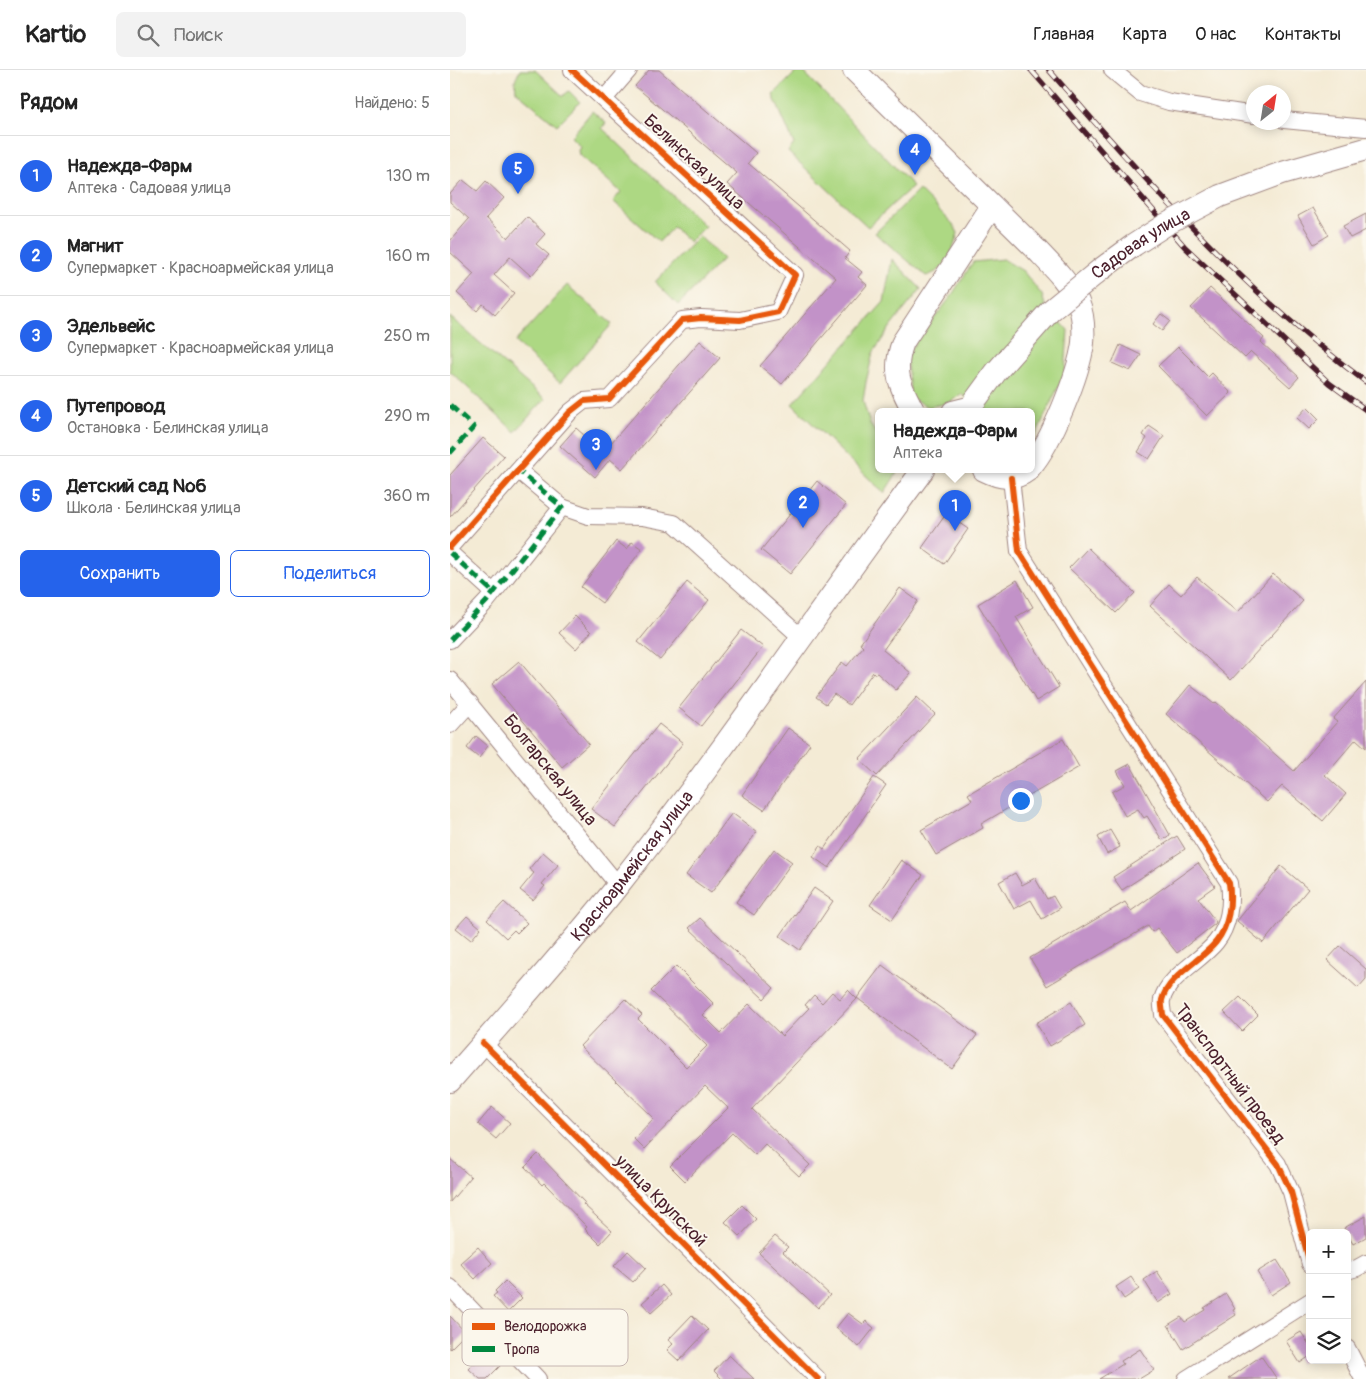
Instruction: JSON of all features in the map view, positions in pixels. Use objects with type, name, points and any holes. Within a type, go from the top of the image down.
[{"type":"main road","points":[[854,70],[1035,248],[1061,277],[1077,301],[1082,320],[1083,342],[1080,358],[1066,398],[1035,462]]},
{"type":"main road","name":"Садовая улица","points":[[967,408],[1050,311],[1134,245],[1165,225],[1220,196],[1282,172],[1366,148]]},
{"type":"main road","points":[[915,408],[902,392],[897,376],[898,355],[903,342],[992,206]]},
{"type":"main road","points":[[992,473],[1002,477],[1020,474]]},
{"type":"main road","name":"Красноармейская улица","points":[[450,1081],[618,885],[802,638],[918,474]]},
{"type":"street","name":"Белинская улица","points":[[519,471],[570,412],[584,401],[609,399],[682,320],[701,318],[740,320],[778,312],[795,275],[572,70]]},
{"type":"street","points":[[604,99],[629,70]]},
{"type":"street","points":[[1112,70],[1140,93],[1169,102],[1246,114]]},
{"type":"street","points":[[1291,121],[1366,128]]},
{"type":"street","points":[[450,547],[519,471],[562,507],[588,516],[642,517],[674,523],[802,638]]},
{"type":"street","name":"Транспортный проезд","points":[[1020,474],[1019,551],[1229,884],[1231,899],[1226,924],[1217,942],[1167,988],[1161,1002],[1163,1015],[1278,1164],[1292,1192],[1306,1247]]},
{"type":"street","points":[[450,640],[493,592],[562,507]]},
{"type":"street","points":[[450,553],[493,592]]},
{"type":"street","name":"Болгарская улица","points":[[450,680],[618,885]]},
{"type":"street","points":[[450,725],[470,703]]},
{"type":"street","name":"улица Крупской","points":[[483,1043],[818,1379]]},
{"type":"street","points":[[1351,1270],[1366,1263]]},
{"type":"street","points":[[450,1287],[471,1309]]},
{"type":"street","points":[[1186,1379],[1306,1304]]},
{"type":"street","points":[[1351,1356],[1363,1379]]},
{"type":"street","points":[[526,1366],[538,1379]]},
{"type":"green space","points":[[520,70],[535,70],[563,96],[569,91],[580,102],[557,125],[516,91],[515,80]]},
{"type":"green space","points":[[798,70],[802,70],[913,186],[868,227],[788,152],[794,144],[773,95]]},
{"type":"green space","points":[[592,111],[606,123],[602,128],[705,226],[689,242],[673,227],[659,242],[613,201],[621,192],[579,155],[578,150],[580,146],[571,137]]},
{"type":"green space","points":[[919,190],[953,224],[958,233],[951,253],[944,265],[926,276],[875,233]]},
{"type":"green space","points":[[699,236],[723,259],[678,305],[655,282]]},
{"type":"green space","points":[[892,259],[921,289],[891,326],[873,353],[866,382],[863,401],[870,424],[875,432],[875,473],[897,473],[884,493],[792,404],[884,302]]},
{"type":"green space","points":[[1003,259],[1023,271],[1042,295],[1045,305],[1068,330],[1065,373],[1035,437],[1035,408],[982,408],[961,394],[949,403],[928,407],[911,398],[906,355],[950,298],[973,262]]},
{"type":"green space","points":[[567,285],[612,324],[560,383],[515,342]]},
{"type":"green space","points":[[450,317],[545,399],[515,432],[450,371]]},
{"type":"building","points":[[649,70],[659,70],[756,153],[748,163],[850,251],[845,258],[862,272],[858,277],[867,285],[782,384],[760,366],[836,278],[727,184],[737,173],[635,86]]},
{"type":"building","points":[[463,180],[477,191],[486,181],[504,198],[486,218],[508,238],[527,217],[545,234],[536,244],[549,255],[531,276],[510,257],[494,275],[514,293],[495,315],[483,304],[477,311],[457,293],[474,274],[450,252],[450,241],[469,219],[450,202],[450,194]]},
{"type":"building","points":[[1313,208],[1329,235],[1314,244],[1298,216]]},
{"type":"building","points":[[1366,214],[1366,230],[1350,238],[1343,226]]},
{"type":"building","points":[[1210,288],[1264,338],[1261,342],[1299,377],[1290,387],[1251,352],[1245,358],[1191,308]]},
{"type":"building","points":[[1161,314],[1170,321],[1162,331],[1153,324]]},
{"type":"building","points":[[700,341],[720,358],[622,469],[610,459],[595,477],[560,446],[576,428],[603,452]]},
{"type":"building","points":[[1120,345],[1141,355],[1130,371],[1112,363]]},
{"type":"building","points":[[1178,347],[1208,377],[1212,373],[1231,393],[1207,416],[1158,366]]},
{"type":"building","points":[[1307,407],[1319,419],[1309,429],[1297,418]]},
{"type":"building","points":[[1149,426],[1164,436],[1149,459],[1138,452],[1147,438],[1143,435]]},
{"type":"building","points":[[483,438],[504,456],[450,517],[450,475]]},
{"type":"building","points":[[817,481],[846,505],[790,574],[761,550]]},
{"type":"building","points":[[946,514],[968,529],[944,564],[922,548]]},
{"type":"building","points":[[616,541],[627,549],[632,542],[642,549],[602,603],[581,587]]},
{"type":"building","points":[[1088,548],[1135,593],[1116,613],[1069,568]]},
{"type":"building","points":[[1273,574],[1303,601],[1231,680],[1150,606],[1169,584],[1181,595],[1197,577],[1238,612]]},
{"type":"building","points":[[1017,580],[1033,607],[1016,617],[1059,687],[1036,701],[978,604]]},
{"type":"building","points":[[687,582],[709,600],[660,660],[638,642]]},
{"type":"building","points":[[900,588],[918,601],[883,650],[911,673],[896,690],[877,673],[873,672],[849,705],[834,694],[826,704],[816,697],[842,662],[847,666],[863,647],[860,644]]},
{"type":"building","points":[[575,616],[591,632],[576,649],[559,633]]},
{"type":"building","points":[[741,630],[763,647],[701,726],[679,708]]},
{"type":"building","points":[[519,661],[589,744],[562,767],[492,684]]},
{"type":"building","points":[[1366,682],[1366,748],[1356,739],[1325,775],[1346,794],[1323,821],[1282,786],[1267,802],[1166,714],[1190,685],[1214,704],[1216,702],[1294,771],[1337,722],[1333,719]]},
{"type":"building","points":[[917,697],[935,714],[877,776],[859,759]]},
{"type":"building","points":[[659,724],[683,743],[615,827],[591,809]]},
{"type":"building","points":[[788,728],[810,744],[764,810],[742,795]]},
{"type":"building","points":[[476,736],[488,746],[479,758],[467,748]]},
{"type":"building","points":[[1063,739],[1079,767],[981,824],[983,828],[936,855],[921,830],[972,800],[968,794]]},
{"type":"building","points":[[1130,764],[1170,835],[1162,840],[1147,816],[1144,818],[1138,809],[1125,816],[1112,792],[1125,785],[1117,771]]},
{"type":"building","points":[[874,777],[886,785],[829,868],[813,857],[820,846],[824,849]]},
{"type":"building","points":[[732,813],[757,832],[711,893],[686,875]]},
{"type":"building","points":[[1110,830],[1120,847],[1107,854],[1098,837]]},
{"type":"building","points":[[1177,836],[1185,849],[1122,890],[1113,877]]},
{"type":"building","points":[[774,849],[792,862],[754,915],[736,902]]},
{"type":"building","points":[[543,852],[558,865],[542,884],[545,886],[533,900],[520,890],[534,873],[529,869]]},
{"type":"building","points":[[901,860],[923,875],[892,920],[870,905]]},
{"type":"building","points":[[1198,863],[1215,886],[1198,898],[1216,922],[1215,924],[1177,953],[1157,928],[1152,932],[1148,926],[1047,986],[1030,958],[1125,902],[1131,911]]},
{"type":"building","points":[[1281,866],[1308,889],[1263,943],[1237,921]]},
{"type":"building","points":[[1015,873],[1022,885],[1035,878],[1047,899],[1053,896],[1060,908],[1042,919],[1031,900],[1014,909],[999,882]]},
{"type":"building","points":[[814,888],[833,901],[800,950],[780,936]]},
{"type":"building","points":[[504,902],[527,923],[517,933],[514,930],[506,938],[487,920]]},
{"type":"building","points":[[467,916],[481,928],[471,940],[456,928]]},
{"type":"building","points":[[700,918],[774,988],[764,999],[689,928]]},
{"type":"building","points":[[1340,946],[1366,969],[1366,979],[1358,988],[1327,960]]},
{"type":"building","points":[[882,965],[977,1035],[952,1069],[857,998]]},
{"type":"building","points":[[676,966],[714,1004],[703,1015],[721,1033],[749,1004],[782,1036],[809,1008],[805,1005],[814,995],[822,1003],[832,992],[840,999],[848,990],[857,999],[752,1109],[810,1165],[799,1176],[765,1144],[755,1155],[732,1133],[685,1181],[670,1166],[728,1108],[705,1086],[644,1149],[634,1139],[654,1118],[580,1046],[625,999],[642,1015],[638,1019],[686,1067],[707,1046],[651,991]]},
{"type":"building","points":[[1240,997],[1258,1015],[1242,1031],[1224,1012]]},
{"type":"building","points":[[1071,1002],[1085,1025],[1050,1046],[1036,1023]]},
{"type":"building","points":[[492,1107],[510,1123],[496,1139],[478,1124]]},
{"type":"building","points":[[538,1154],[585,1203],[583,1204],[612,1231],[600,1244],[585,1229],[587,1227],[544,1183],[542,1185],[525,1167]]},
{"type":"building","points":[[450,1159],[471,1177],[450,1202]]},
{"type":"building","points":[[742,1205],[756,1219],[740,1236],[725,1222]]},
{"type":"building","points":[[1366,1216],[1366,1237],[1353,1244],[1351,1240],[1351,1229],[1344,1228]]},
{"type":"building","points":[[775,1236],[788,1247],[783,1252],[830,1295],[818,1308],[759,1253]]},
{"type":"building","points":[[478,1247],[492,1263],[475,1279],[460,1263]]},
{"type":"building","points":[[628,1251],[646,1268],[633,1282],[614,1266]]},
{"type":"building","points":[[1277,1260],[1291,1282],[1271,1295],[1257,1272]]},
{"type":"building","points":[[1157,1271],[1172,1294],[1158,1303],[1144,1280]]},
{"type":"building","points":[[1131,1277],[1139,1289],[1124,1299],[1116,1287]]},
{"type":"building","points":[[505,1281],[522,1298],[511,1309],[505,1309],[493,1296],[497,1293],[495,1291]]},
{"type":"building","points":[[662,1285],[671,1295],[651,1313],[642,1303]]},
{"type":"building","points":[[1226,1294],[1235,1309],[1233,1310],[1236,1315],[1183,1349],[1168,1325],[1181,1317],[1185,1322]]},
{"type":"building","points":[[848,1313],[863,1324],[866,1321],[874,1328],[859,1347],[836,1328]]},
{"type":"building","points":[[692,1315],[708,1330],[679,1361],[667,1350],[673,1344],[668,1340]]},
{"type":"building","points":[[450,1316],[462,1329],[462,1337],[450,1349]]},
{"type":"building","points":[[1301,1332],[1306,1340],[1306,1359],[1300,1363],[1286,1341]]},
{"type":"building","points":[[1140,1349],[1154,1370],[1139,1379],[1099,1379],[1123,1364],[1121,1361]]},
{"type":"building","points":[[729,1355],[754,1379],[722,1379],[714,1371]]},
{"type":"building","points":[[1261,1356],[1277,1379],[1228,1379]]},
{"type":"building","points":[[472,1366],[500,1366],[487,1379],[480,1379],[469,1369]]},
{"type":"railway","points":[[1031,70],[1185,247],[1329,383],[1366,410]]},
{"type":"railway","points":[[1049,70],[1199,235],[1279,311],[1366,382]]},
{"type":"marked path","points":[[450,405],[474,427],[450,453]]},
{"type":"marked path","points":[[450,640],[487,601],[562,507],[519,471]]},
{"type":"marked path","points":[[450,553],[493,592]]},
{"type":"cycle path","points":[[450,547],[570,412],[584,401],[609,399],[682,320],[701,318],[740,320],[778,312],[795,275],[572,70]]},
{"type":"cycle path","points":[[1011,478],[1019,551],[1229,883],[1230,906],[1224,929],[1210,949],[1178,976],[1165,991],[1162,1000],[1163,1015],[1278,1164],[1291,1192],[1306,1249]]},
{"type":"cycle path","points":[[483,1043],[818,1379]]},
{"type":"place","name":"Путепровод","points":[[915,175]]},
{"type":"place","name":"Детский сад №6","points":[[518,194]]},
{"type":"place","name":"Эдельвейс","points":[[596,470]]},
{"type":"place","name":"Магнит","points":[[803,528]]},
{"type":"place","name":"Надежда-Фарм","points":[[955,531]]}]
